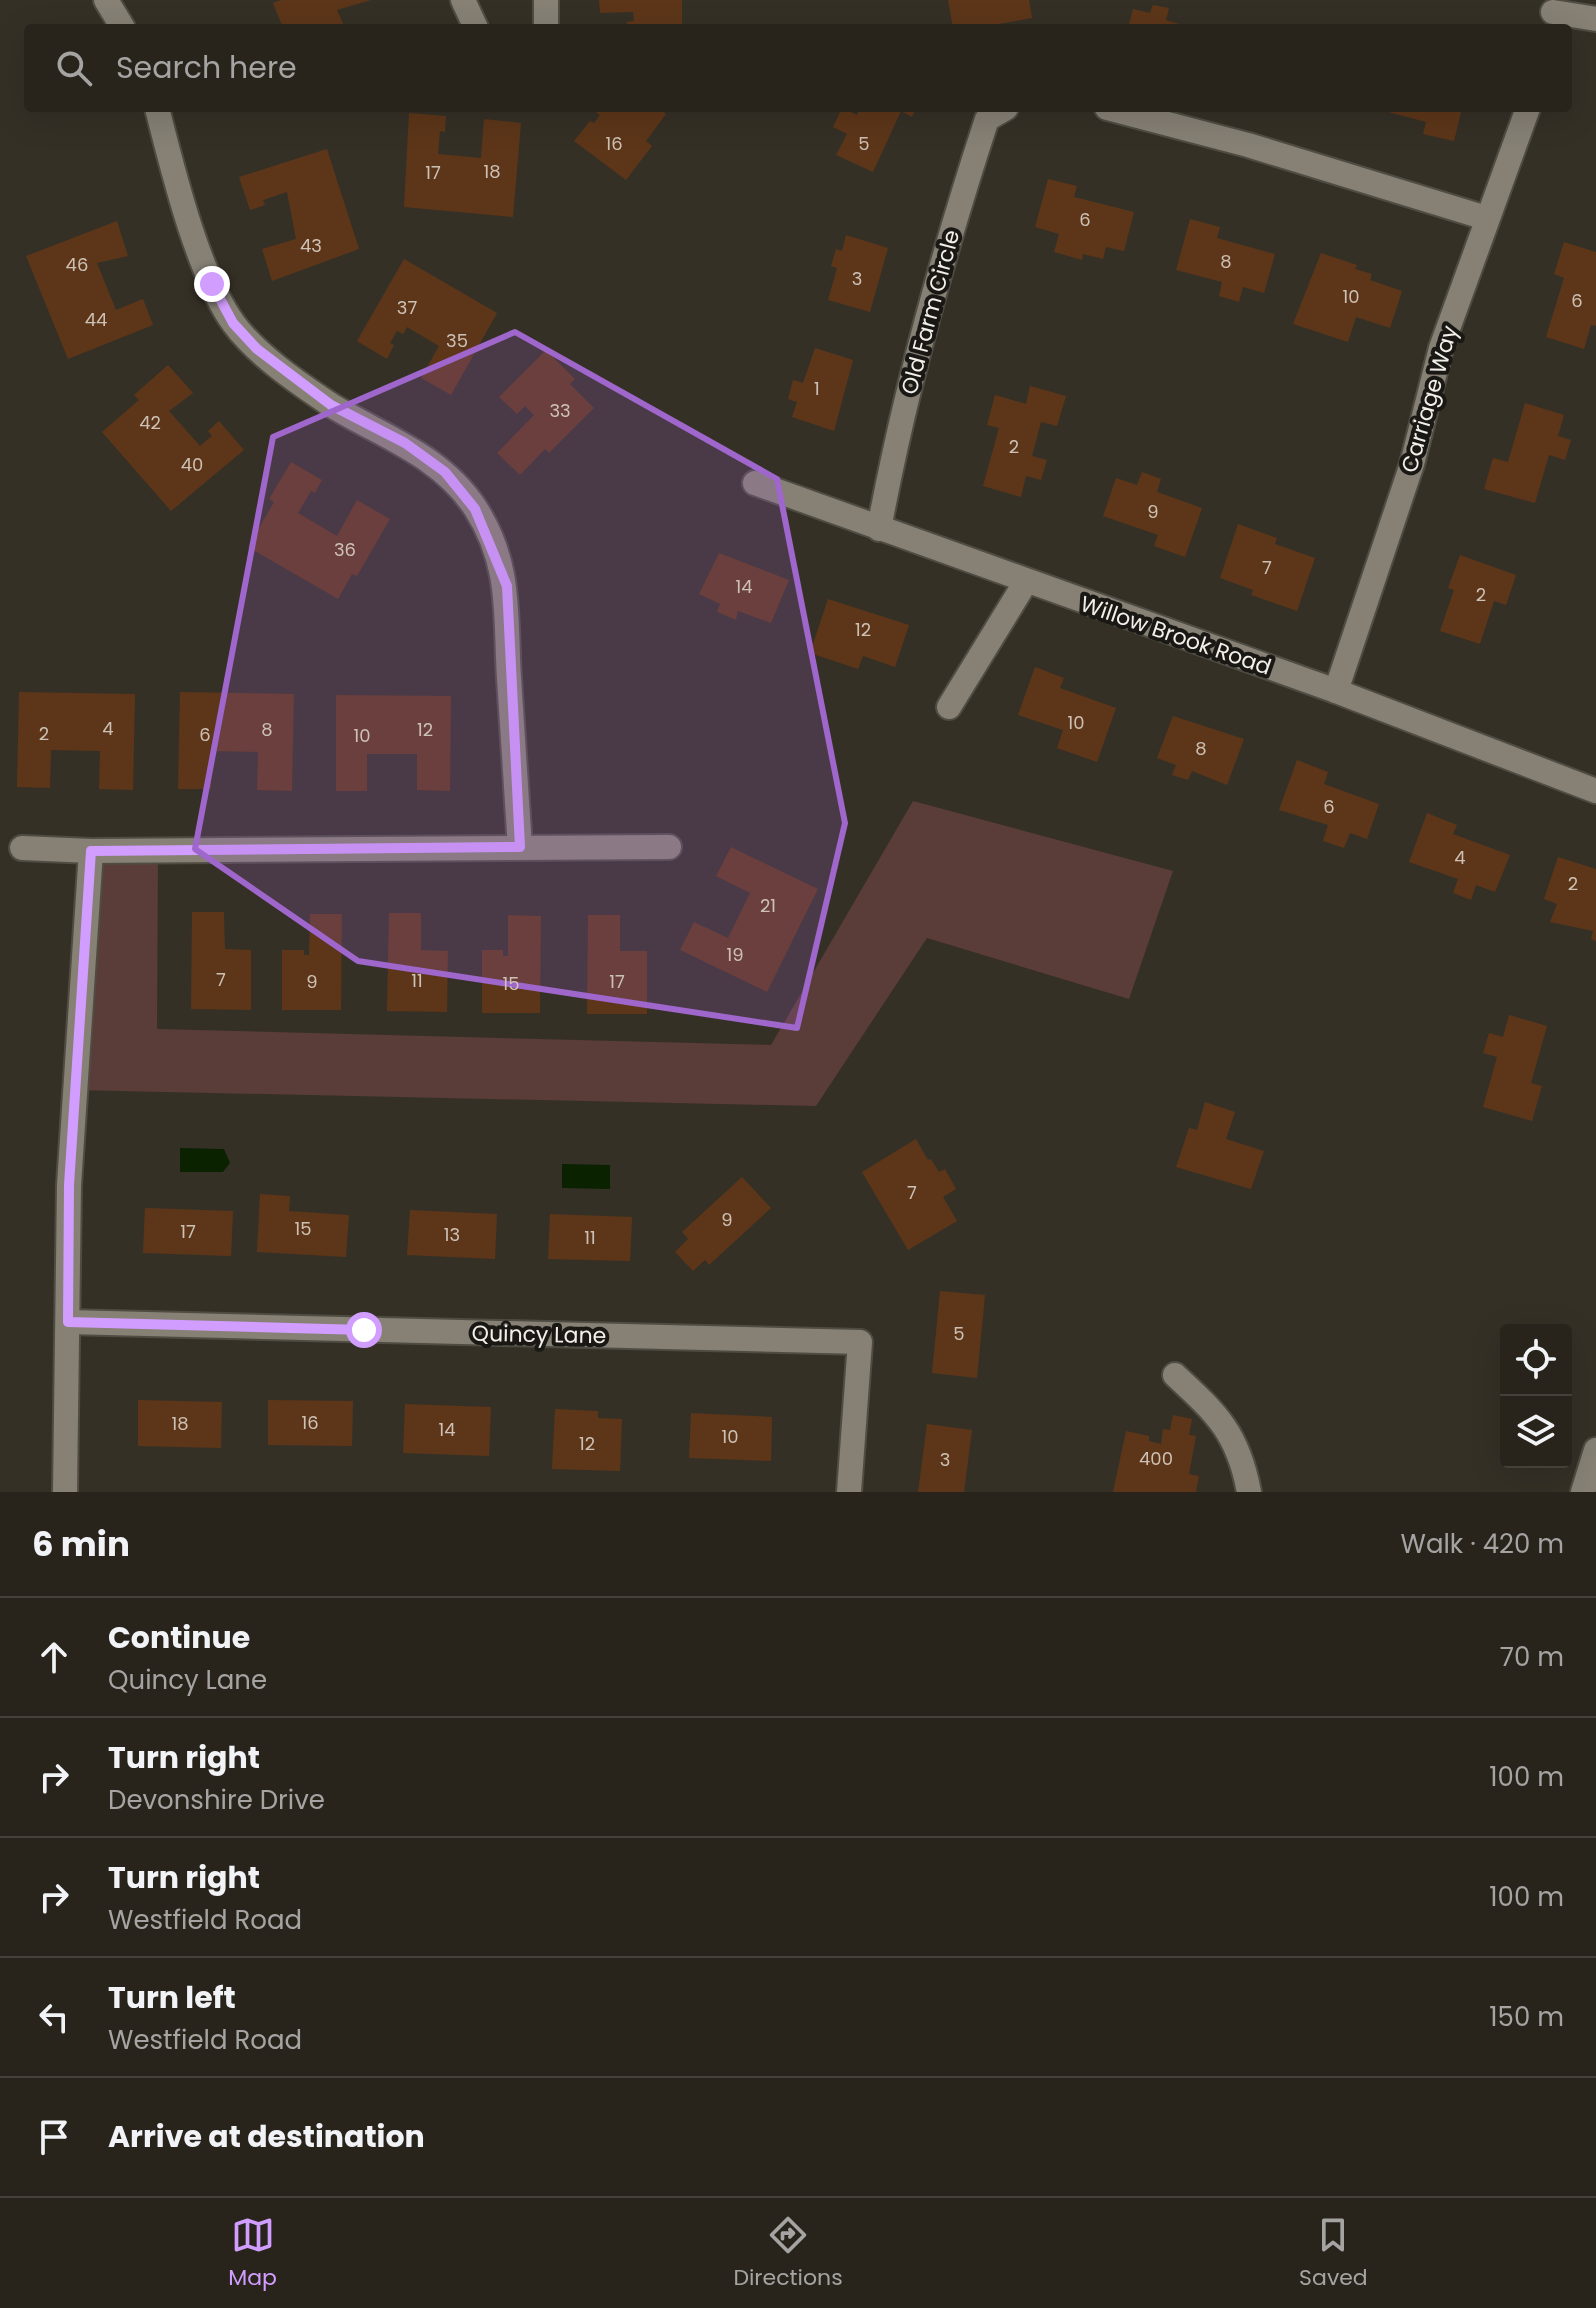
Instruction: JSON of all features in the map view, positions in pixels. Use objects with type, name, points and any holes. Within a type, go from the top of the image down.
[{"type":"street","points":[[106,0],[121,24]]},
{"type":"street","points":[[463,0],[474,24]]},
{"type":"street","points":[[546,0],[546,24]]},
{"type":"street","points":[[1553,13],[1596,19]]},
{"type":"street","points":[[158,112],[174,173],[212,284],[233,323],[257,349],[331,405],[405,443],[445,472],[475,509],[491,539],[507,586],[520,847]]},
{"type":"street","name":"Old Farm Circle","points":[[879,529],[896,438],[957,210],[987,119],[999,112]]},
{"type":"street","points":[[1122,112],[1248,145],[1486,218]]},
{"type":"street","name":"Carriage Way","points":[[1336,691],[1412,464],[1441,348],[1526,112]]},
{"type":"street","name":"Willow Brook Road","points":[[755,483],[1025,583],[1336,691],[1596,791]]},
{"type":"street","points":[[949,707],[1025,583]]},
{"type":"street","points":[[22,848],[91,851],[669,847]]},
{"type":"street","points":[[65,1492],[69,1185],[91,851]]},
{"type":"street","name":"Quincy Lane","points":[[68,1322],[860,1342],[849,1492]]},
{"type":"street","points":[[1175,1375],[1223,1421],[1244,1466],[1249,1492]]},
{"type":"street","points":[[1583,1492],[1596,1450]]},
{"type":"highlighted area","points":[[515,332],[777,479],[845,823],[797,1028],[358,961],[195,849],[273,437]]},
{"type":"shaded area","points":[[913,801],[1173,871],[1129,999],[927,938],[816,1106],[75,1090],[91,851],[158,851],[157,1029],[771,1045]]},
{"type":"shaded area","points":[[180,1148],[224,1149],[230,1163],[223,1172],[180,1172]]},
{"type":"shaded area","points":[[562,1164],[610,1165],[610,1189],[562,1188]]},
{"type":"building","points":[[281,0],[371,0],[337,10],[343,24],[281,24],[273,3]]},
{"type":"building","points":[[599,0],[682,0],[682,24],[627,24],[634,21],[633,12],[600,13]]},
{"type":"building","points":[[948,0],[1029,0],[1032,18],[999,24],[952,24]]},
{"type":"building","points":[[1153,5],[1169,8],[1166,20],[1179,24],[1129,24],[1133,9],[1150,13]]},
{"type":"building","points":[[596,112],[666,114],[646,141],[652,146],[626,180],[574,141],[590,121],[594,123],[600,115]]},
{"type":"building","points":[[840,112],[857,115],[858,112],[901,112],[873,172],[836,155],[847,134],[833,127]]},
{"type":"building","points":[[1388,112],[1461,112],[1454,141],[1423,134],[1426,122]]},
{"type":"building","points":[[409,113],[446,116],[445,132],[440,131],[438,154],[481,158],[484,119],[521,123],[513,217],[404,207]]},
{"type":"building","points":[[327,149],[359,249],[272,281],[262,249],[296,239],[287,192],[263,200],[265,205],[250,210],[239,177]]},
{"type":"building","points":[[1048,179],[1077,186],[1074,197],[1134,212],[1124,251],[1106,247],[1103,259],[1083,254],[1082,260],[1054,252],[1059,234],[1035,227]]},
{"type":"building","points":[[1190,219],[1220,227],[1217,238],[1275,254],[1264,293],[1243,287],[1239,302],[1219,296],[1222,282],[1176,270]]},
{"type":"building","points":[[117,221],[128,256],[97,263],[116,310],[143,299],[153,325],[68,359],[26,256]]},
{"type":"building","points":[[846,235],[888,248],[870,312],[828,300],[837,268],[831,266],[836,249],[842,251]]},
{"type":"building","points":[[1564,242],[1596,252],[1596,326],[1591,325],[1584,349],[1546,337],[1564,278],[1554,274]]},
{"type":"building","points":[[1321,253],[1357,265],[1355,269],[1372,274],[1370,280],[1402,291],[1390,328],[1356,317],[1348,342],[1293,324]]},
{"type":"building","points":[[404,259],[497,313],[451,395],[421,378],[439,346],[407,327],[403,334],[397,331],[390,343],[394,345],[387,359],[357,341]]},
{"type":"building","points":[[815,348],[853,360],[834,431],[792,417],[797,402],[788,399],[793,380],[803,383]]},
{"type":"building","points":[[546,350],[575,379],[570,384],[594,408],[549,453],[545,449],[520,475],[497,453],[534,415],[525,406],[517,414],[499,397]]},
{"type":"building","points":[[168,365],[193,393],[169,411],[200,446],[212,436],[208,431],[219,421],[244,450],[171,511],[102,432],[139,400],[134,395]]},
{"type":"building","points":[[1030,386],[1066,396],[1057,426],[1041,422],[1032,456],[1047,460],[1041,480],[1026,476],[1021,497],[983,486],[999,428],[987,425],[995,395],[1026,404]]},
{"type":"building","points":[[1525,403],[1564,415],[1558,436],[1571,440],[1565,460],[1549,455],[1535,503],[1484,489],[1493,458],[1508,462]]},
{"type":"building","points":[[291,462],[322,480],[315,493],[311,491],[298,513],[337,536],[357,500],[390,519],[357,576],[352,574],[338,599],[248,547],[274,502],[269,499]]},
{"type":"building","points":[[1142,472],[1161,479],[1157,492],[1202,508],[1185,557],[1154,546],[1158,535],[1103,516],[1116,478],[1137,485]]},
{"type":"building","points":[[1238,524],[1277,538],[1275,544],[1315,558],[1297,611],[1251,595],[1253,590],[1220,578]]},
{"type":"building","points":[[719,553],[789,580],[771,623],[738,611],[736,620],[717,612],[720,604],[699,594]]},
{"type":"building","points":[[1460,555],[1516,575],[1506,605],[1494,601],[1480,644],[1440,631],[1454,590],[1448,588]]},
{"type":"building","points":[[828,599],[909,625],[895,667],[863,656],[858,669],[810,653]]},
{"type":"building","points":[[1035,667],[1064,678],[1060,688],[1116,708],[1097,762],[1057,748],[1063,730],[1018,715]]},
{"type":"building","points":[[19,692],[135,694],[133,790],[99,789],[100,751],[51,750],[50,788],[17,787]]},
{"type":"building","points":[[180,692],[294,694],[292,791],[257,790],[258,752],[212,751],[211,789],[178,789]]},
{"type":"building","points":[[336,695],[451,696],[450,791],[417,790],[417,754],[367,754],[367,791],[336,791]]},
{"type":"building","points":[[1173,716],[1244,739],[1227,785],[1192,771],[1188,780],[1172,775],[1176,765],[1157,758]]},
{"type":"building","points":[[1297,760],[1328,772],[1324,784],[1379,804],[1367,839],[1350,833],[1344,848],[1323,841],[1328,825],[1279,810]]},
{"type":"building","points":[[1427,813],[1457,825],[1453,834],[1510,855],[1495,892],[1476,885],[1471,900],[1453,893],[1458,879],[1409,862]]},
{"type":"building","points":[[731,847],[818,889],[767,992],[680,950],[694,922],[728,938],[750,893],[716,876]]},
{"type":"building","points":[[1558,857],[1596,869],[1596,941],[1591,939],[1593,931],[1550,922],[1557,904],[1544,899]]},
{"type":"building","points":[[192,912],[224,912],[225,949],[251,950],[251,1010],[191,1009]]},
{"type":"building","points":[[389,913],[421,913],[421,950],[448,951],[447,1012],[387,1011]]},
{"type":"building","points":[[310,914],[342,914],[341,1010],[282,1010],[282,950],[304,950],[304,955],[309,955]]},
{"type":"building","points":[[508,915],[541,916],[540,1013],[482,1013],[482,950],[503,950],[503,956],[508,956]]},
{"type":"building","points":[[588,915],[620,915],[620,951],[647,951],[647,1014],[587,1014]]},
{"type":"building","points":[[1509,1015],[1547,1026],[1531,1083],[1542,1086],[1532,1121],[1483,1107],[1497,1057],[1483,1053],[1489,1033],[1503,1037]]},
{"type":"building","points":[[1205,1102],[1235,1112],[1226,1139],[1264,1151],[1251,1189],[1176,1167],[1189,1128],[1197,1130]]},
{"type":"building","points":[[916,1139],[939,1172],[945,1169],[956,1189],[943,1197],[957,1221],[908,1250],[862,1172]]},
{"type":"building","points":[[742,1177],[771,1208],[709,1265],[705,1260],[693,1271],[675,1252],[688,1239],[682,1232]]},
{"type":"building","points":[[260,1194],[290,1196],[289,1211],[349,1215],[346,1257],[257,1252]]},
{"type":"building","points":[[145,1208],[233,1211],[231,1256],[143,1253]]},
{"type":"building","points":[[410,1210],[497,1214],[495,1259],[407,1255]]},
{"type":"building","points":[[550,1214],[632,1217],[630,1261],[548,1259]]},
{"type":"building","points":[[940,1291],[985,1295],[977,1378],[932,1373]]},
{"type":"building","points":[[138,1400],[222,1402],[221,1448],[138,1446]]},
{"type":"building","points":[[268,1400],[353,1401],[352,1446],[268,1445]]},
{"type":"building","points":[[405,1404],[491,1407],[489,1456],[403,1453]]},
{"type":"building","points":[[555,1409],[598,1411],[598,1418],[622,1419],[620,1471],[552,1469]]},
{"type":"building","points":[[691,1413],[772,1417],[771,1461],[689,1458]]},
{"type":"building","points":[[1173,1415],[1192,1419],[1189,1435],[1196,1436],[1189,1474],[1199,1476],[1196,1492],[1113,1492],[1126,1431],[1149,1436],[1149,1441],[1161,1444],[1163,1429],[1170,1430]]},
{"type":"building","points":[[927,1424],[972,1430],[964,1492],[918,1492]]},
{"type":"route","points":[[212,284],[233,323],[257,349],[331,405],[405,443],[445,472],[475,509],[491,539],[507,586],[508,660],[520,847],[91,851],[69,1185],[68,1322],[364,1330]]}]
